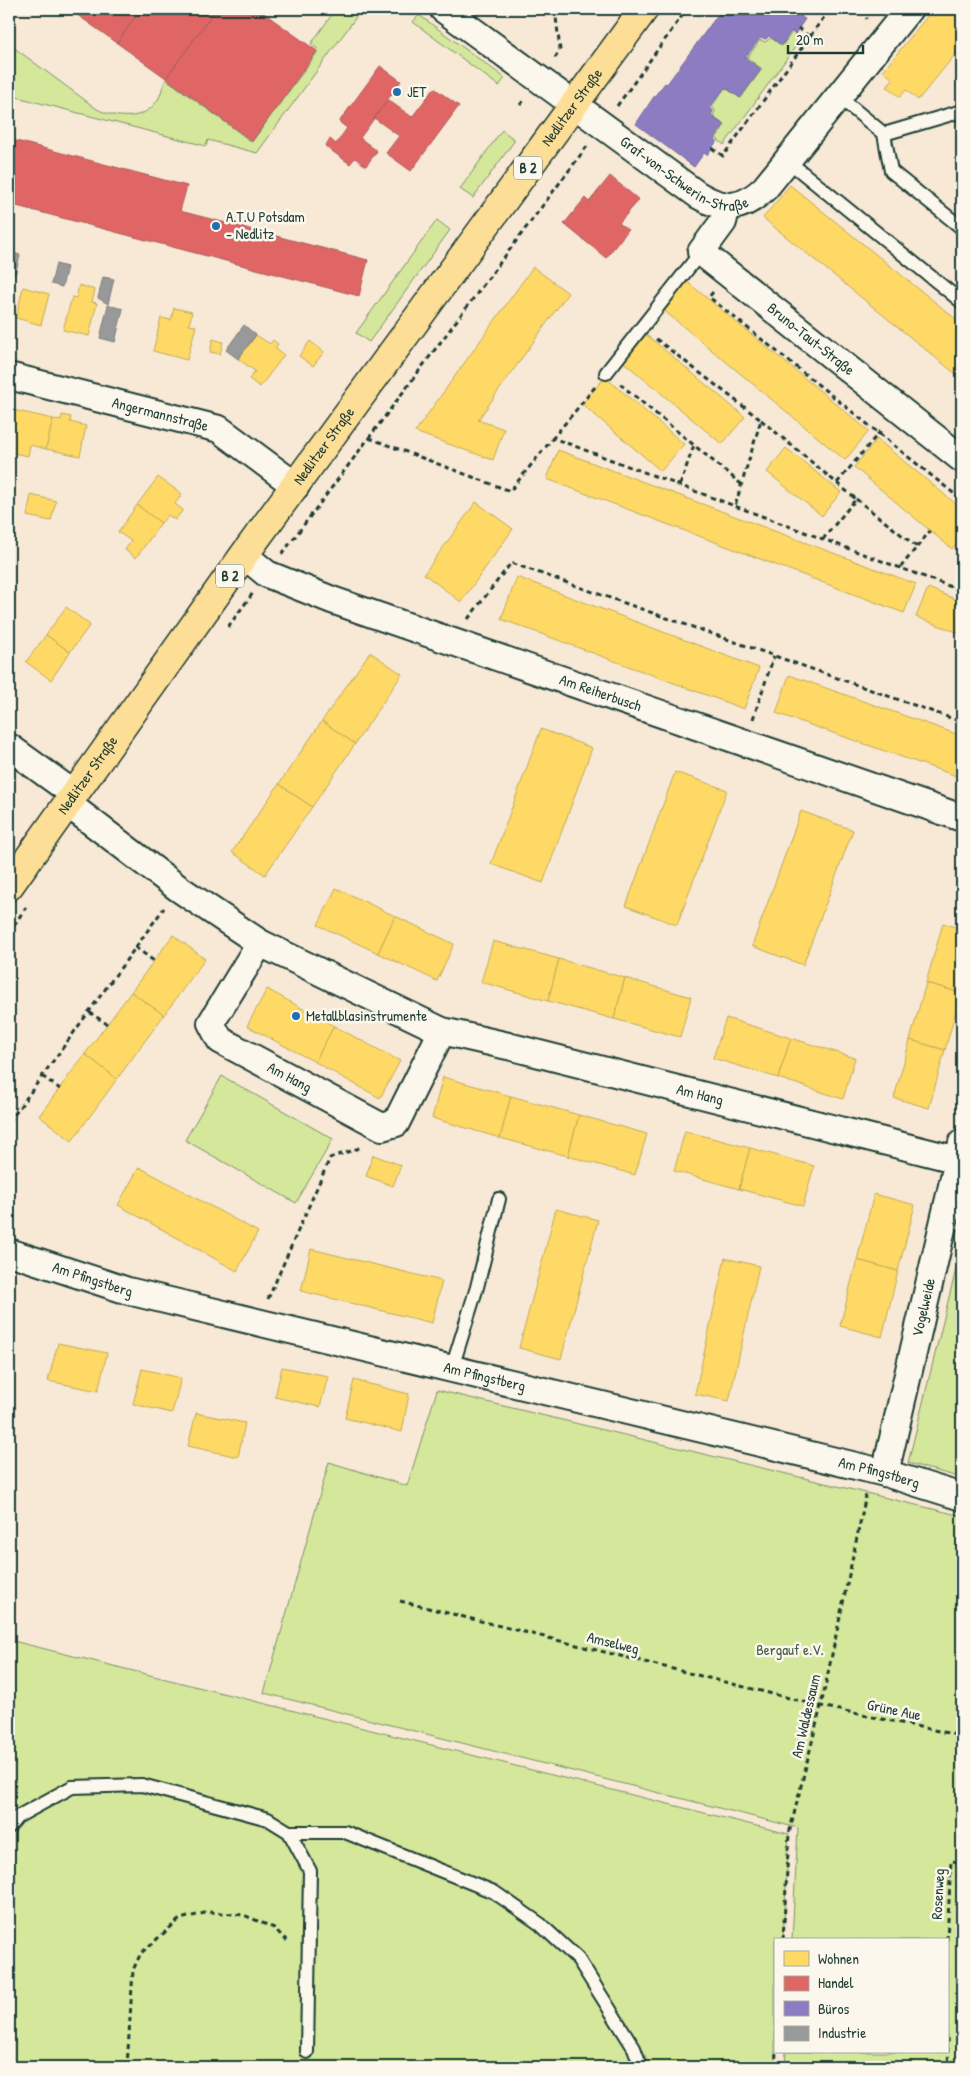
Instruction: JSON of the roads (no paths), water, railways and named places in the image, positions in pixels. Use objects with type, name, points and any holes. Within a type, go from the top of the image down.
[{"type":"main road","name":"Nedlitzer Straße","points":[[20,893],[71,799],[244,555],[644,9]]},
{"type":"street","name":"Graf-von-Schwerin-Straße","points":[[443,9],[602,127],[698,195],[712,203],[727,206],[740,205],[753,200],[788,161],[909,9]]},
{"type":"street","points":[[701,252],[723,222],[727,206]]},
{"type":"street","name":"Bruno-Taut-Straße","points":[[701,252],[962,459]]},
{"type":"street","name":"Angermannstraße","points":[[9,376],[219,429],[296,486]]},
{"type":"street","name":"Am Reiherbusch","points":[[244,555],[267,574],[332,600],[962,818]]},
{"type":"street","points":[[9,747],[71,799]]},
{"type":"street","name":"Am Hang","points":[[71,799],[178,888],[260,943],[442,1032],[960,1151]]},
{"type":"street","name":"Am Hang","points":[[260,943],[211,1023],[220,1040],[382,1127],[396,1123],[442,1032]]},
{"type":"street","name":"Vogelweide","points":[[878,1471],[960,1151]]},
{"type":"street","name":"Am Pfingstberg","points":[[9,1252],[128,1291],[878,1471],[962,1497]]},
{"type":"lane","points":[[839,97],[884,134],[891,171],[962,228]]},
{"type":"lane","points":[[884,134],[962,111]]},
{"type":"lane","points":[[788,161],[962,302]]},
{"type":"lane","points":[[606,373],[701,252]]},
{"type":"lane","points":[[452,1368],[478,1287],[498,1199]]},
{"type":"lane","points":[[9,1827],[17,1817],[72,1787],[142,1785],[268,1819],[289,1832],[310,1871],[310,1970],[307,2052]]},
{"type":"lane","points":[[289,1832],[344,1832],[494,1892],[540,1924],[578,1959],[634,2048],[641,2067]]},
{"type":"place","name":"JET","points":[[397,92]]},
{"type":"place","name":"A.T.U Potsdam - Nedlitz","points":[[216,226]]},
{"type":"place","name":"Metallblasinstrumente","points":[[296,1016]]},
{"type":"park label","name":"Bergauf e.V.","points":[[790,1650]]}]
